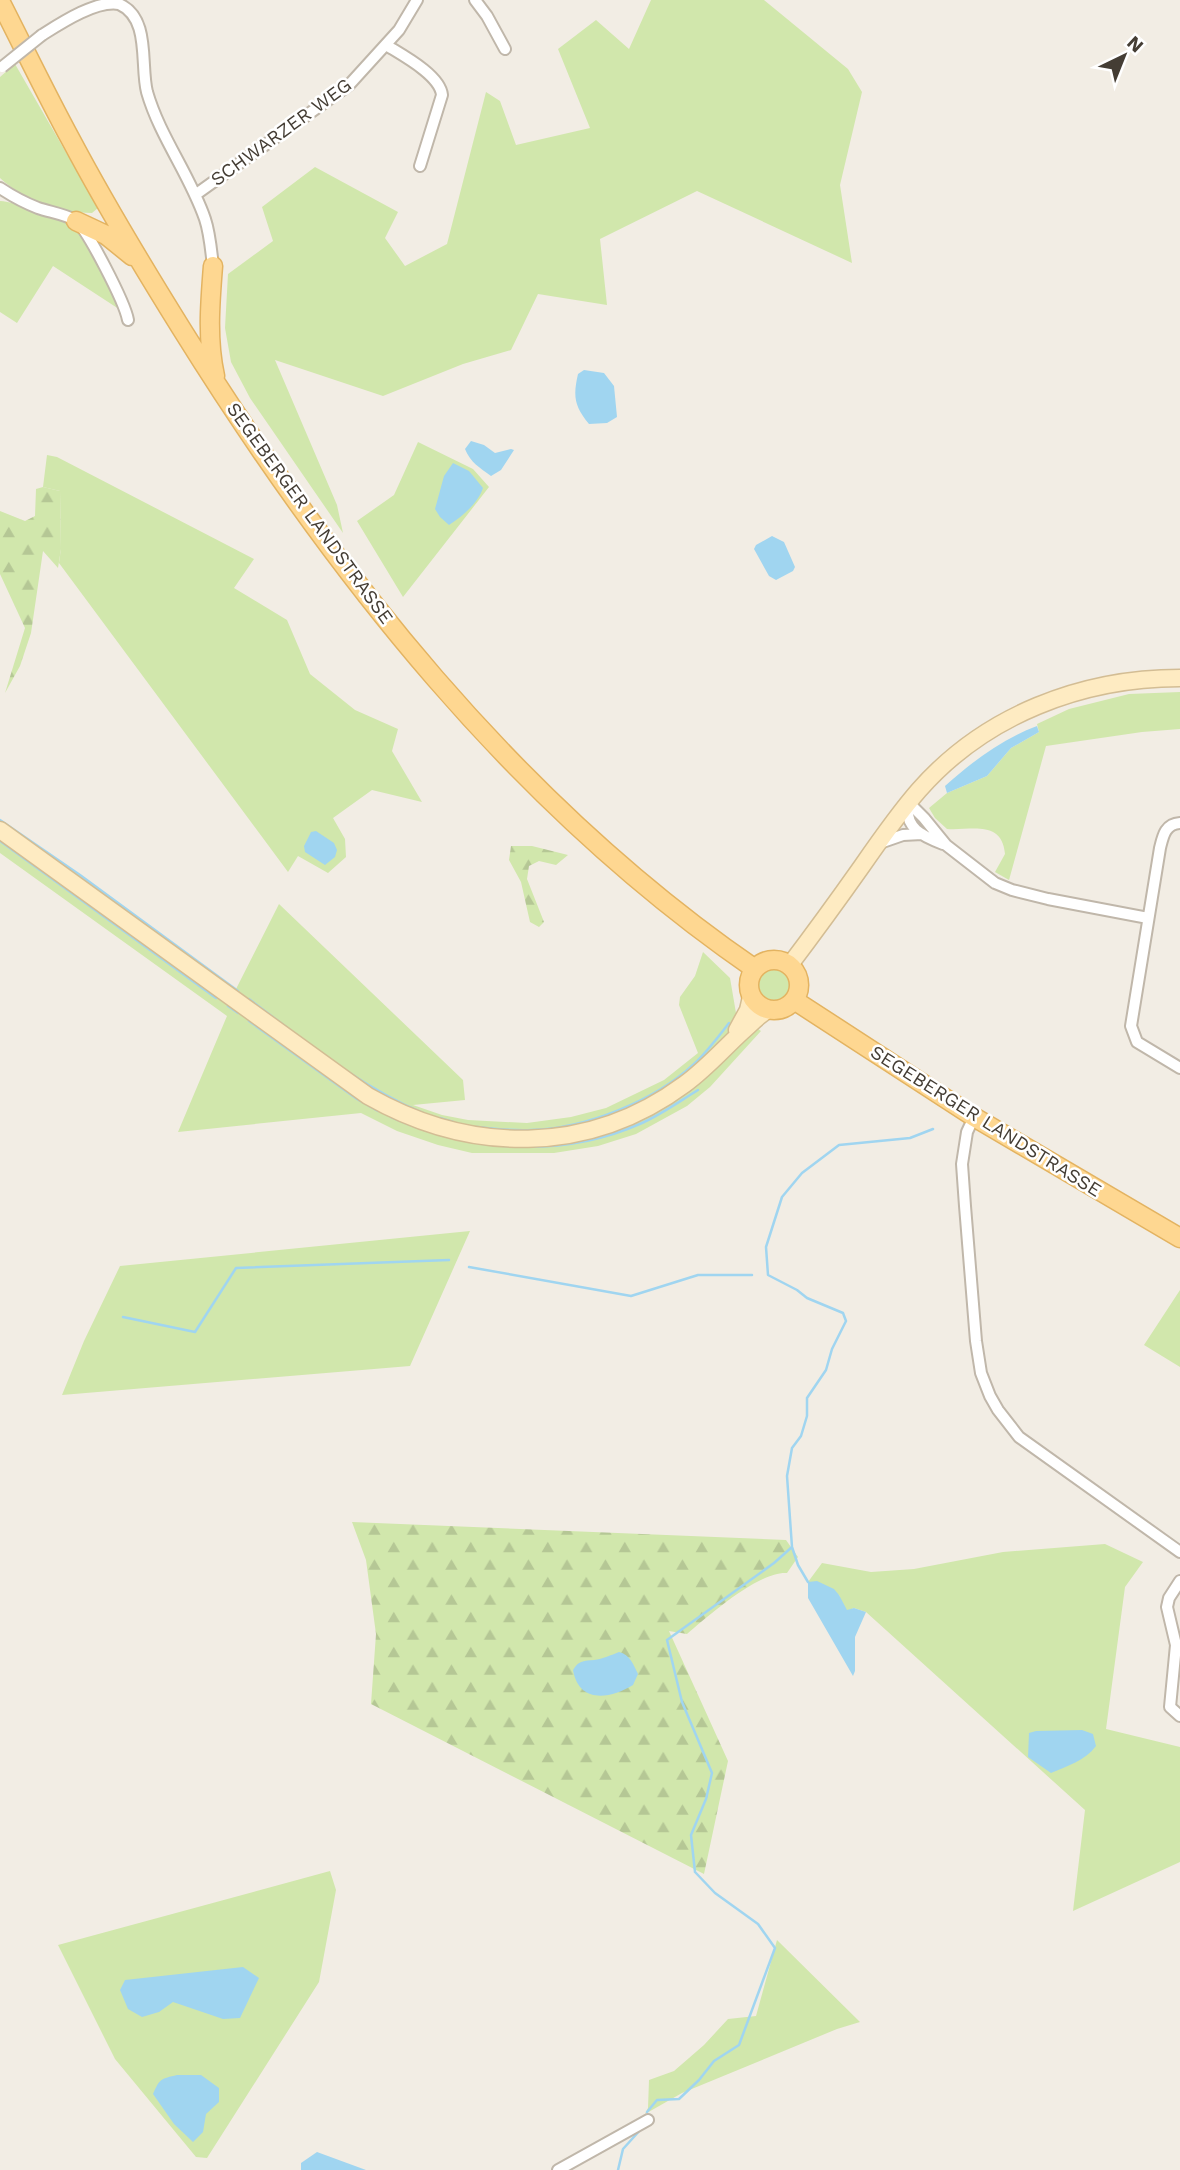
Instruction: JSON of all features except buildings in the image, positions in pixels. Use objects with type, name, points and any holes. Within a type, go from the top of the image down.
[{"type":"main road","name":"SEGEBERGER LANDSTRASSE","points":[[0,1],[71,142],[142,264],[254,443],[365,593],[430,672],[498,748],[572,820],[633,874],[719,944],[755,969]]},
{"type":"main road","points":[[76,221],[106,235],[142,264]]},
{"type":"main road","points":[[213,266],[209,323],[212,362],[218,387]]},
{"type":"main road","points":[[789,965],[908,802],[937,771],[962,750],[996,726],[1064,695],[1128,680],[1180,678]]},
{"type":"main road","points":[[0,831],[353,1085],[393,1109],[440,1128],[484,1137],[534,1139],[602,1127],[647,1108],[674,1092],[701,1072],[758,1016],[768,1010]]},
{"type":"main road","points":[[729,1044],[748,1010],[751,997],[749,982],[755,969],[762,963],[773,960],[789,965],[795,972],[799,981],[798,992],[794,1000],[780,1010],[768,1010],[759,1006],[751,997]]},
{"type":"main road","name":"SEGEBERGER LANDSTRASSE","points":[[794,1000],[974,1117],[1180,1238]]},
{"type":"street","name":"SCHWARZER WEG","points":[[195,195],[349,85],[399,30],[417,0]]},
{"type":"street","points":[[475,0],[505,49]]},
{"type":"street","points":[[1,68],[42,35],[87,8],[114,1],[126,4],[139,29],[147,91],[209,232],[213,266]]},
{"type":"street","points":[[386,45],[433,78],[441,88],[442,95],[420,166]]},
{"type":"street","points":[[0,188],[36,207],[76,221],[113,280],[126,307],[128,320]]},
{"type":"street","points":[[908,802],[907,816],[910,822],[923,834],[946,845]]},
{"type":"street","points":[[908,802],[946,845],[995,883],[1012,890],[1148,918]]},
{"type":"street","points":[[1180,823],[1170,826],[1164,832],[1131,1026],[1137,1042],[1180,1068]]},
{"type":"street","points":[[877,844],[903,835],[923,834]]},
{"type":"street","points":[[974,1117],[967,1132],[962,1164],[976,1341],[981,1373],[990,1396],[1019,1437],[1180,1552]]},
{"type":"street","points":[[1180,1581],[1169,1598],[1167,1607],[1176,1645],[1170,1707],[1180,1716]]},
{"type":"street","points":[[558,2170],[648,2120]]},
{"type":"green space","points":[[651,0],[764,0],[848,69],[862,92],[840,185],[852,263],[697,191],[600,239],[607,305],[538,294],[511,350],[463,364],[383,396],[275,360],[337,505],[343,533],[250,398],[231,362],[225,328],[228,274],[273,241],[262,207],[315,167],[398,212],[385,238],[405,266],[447,244],[486,92],[500,101],[516,145],[590,128],[558,49],[596,20],[629,49]]},
{"type":"green space","points":[[15,64],[98,208],[92,213],[43,204],[20,193],[0,178],[0,77]]},
{"type":"green space","points":[[0,201],[40,211],[76,229],[97,259],[125,313],[53,266],[17,323],[0,312]]},
{"type":"green space","points":[[418,442],[473,469],[489,487],[403,597],[357,521],[394,495]]},
{"type":"green space","points":[[47,455],[57,457],[254,559],[234,588],[287,620],[310,674],[355,710],[398,729],[392,751],[422,802],[372,790],[333,818],[345,839],[346,857],[328,873],[298,856],[288,872],[59,563],[60,491],[43,487]]},
{"type":"green space","points":[[43,487],[60,491],[61,549],[58,568],[43,551],[31,633],[20,666],[5,693],[25,628],[0,574],[0,511],[25,521],[35,516],[36,489]]},
{"type":"green space","points":[[1180,692],[1180,729],[1046,746],[1009,880],[995,872],[1005,854],[1003,843],[998,836],[984,829],[947,829],[929,808],[947,793],[987,776],[1011,748],[1039,732],[1037,724],[1069,709],[1129,694]]},
{"type":"green space","points":[[0,821],[236,989],[279,904],[463,1080],[465,1100],[413,1105],[442,1115],[468,1120],[527,1123],[571,1117],[606,1108],[664,1080],[698,1053],[679,1005],[680,997],[695,976],[703,952],[730,978],[736,1013],[761,1031],[710,1087],[687,1106],[636,1134],[598,1146],[554,1153],[472,1153],[397,1131],[361,1113],[178,1132],[227,1016],[0,853]]},
{"type":"green space","points":[[511,846],[532,846],[568,855],[556,865],[539,861],[529,866],[527,879],[544,922],[539,927],[530,922],[521,882],[509,860]]},
{"type":"green space","points":[[774,967],[787,972],[792,985],[787,998],[774,1003],[761,998],[756,985],[761,972]]},
{"type":"green space","points":[[470,1231],[410,1366],[62,1395],[120,1266]]},
{"type":"green space","points":[[1180,1290],[1180,1367],[1144,1345]]},
{"type":"green space","points":[[352,1522],[786,1540],[798,1557],[787,1573],[776,1574],[749,1587],[720,1606],[687,1634],[669,1631],[728,1761],[704,1874],[371,1704],[376,1634],[366,1560]]},
{"type":"green space","points":[[1105,1544],[1143,1562],[1125,1587],[1106,1729],[1180,1747],[1180,1862],[1073,1911],[1085,1810],[866,1612],[854,1608],[847,1611],[839,1595],[808,1582],[822,1563],[871,1572],[914,1569],[1003,1552]]},
{"type":"green space","points":[[330,1871],[336,1890],[319,1982],[207,2158],[196,2157],[115,2059],[58,1945]]},
{"type":"green space","points":[[777,1940],[860,2022],[682,2093],[645,2114],[648,2108],[649,2080],[674,2071],[728,2019],[756,2016]]},
{"type":"water","points":[[584,370],[604,373],[614,386],[617,417],[607,423],[589,424],[580,412],[575,395],[576,382],[578,374]]},
{"type":"water","points":[[471,441],[484,445],[495,453],[514,450],[501,470],[491,476],[467,454],[465,449]]},
{"type":"water","points":[[453,463],[469,471],[483,488],[469,509],[449,525],[435,509],[444,476]]},
{"type":"water","points":[[772,536],[784,542],[795,567],[793,571],[776,580],[769,576],[754,549]]},
{"type":"water","points":[[1037,726],[1039,732],[1011,748],[987,776],[947,793],[945,786],[977,759],[1012,737]]},
{"type":"water","points":[[316,831],[334,843],[337,850],[335,857],[325,865],[305,852],[304,846],[311,832]]},
{"type":"water","points":[[817,1581],[834,1589],[847,1610],[854,1608],[866,1612],[855,1637],[853,1676],[808,1598],[808,1582]]},
{"type":"water","points":[[619,1652],[629,1658],[638,1674],[633,1685],[615,1693],[597,1696],[582,1689],[573,1670],[577,1664]]},
{"type":"water","points":[[1082,1730],[1093,1734],[1096,1746],[1087,1756],[1075,1762],[1051,1773],[1028,1757],[1029,1733]]},
{"type":"water","points":[[243,1967],[259,1978],[240,2018],[223,2019],[173,2002],[159,2012],[142,2017],[128,2009],[120,1990],[125,1980]]},
{"type":"water","points":[[177,2075],[201,2075],[219,2088],[219,2102],[206,2114],[203,2132],[193,2142],[174,2124],[153,2094],[162,2080]]},
{"type":"water","points":[[317,2152],[366,2170],[301,2170],[301,2163]]},
{"type":"waterway","points":[[0,820],[238,991]]},
{"type":"waterway","points":[[0,841],[216,998]]},
{"type":"waterway","points":[[249,999],[355,1076],[423,1113]]},
{"type":"waterway","points":[[228,1006],[238,1013]]},
{"type":"waterway","points":[[249,1021],[357,1099],[378,1111]]},
{"type":"waterway","points":[[477,1127],[518,1130],[552,1128],[596,1118],[640,1101],[660,1090],[694,1064],[729,1023]]},
{"type":"waterway","points":[[391,1117],[421,1129],[484,1144],[548,1146],[611,1135],[664,1112],[698,1090]]},
{"type":"waterway","points":[[440,1118],[453,1122]]},
{"type":"waterway","points":[[808,1582],[792,1547],[787,1476],[792,1448],[801,1436],[807,1416],[807,1398],[826,1370],[832,1349],[846,1321],[843,1313],[807,1298],[768,1275],[766,1247],[782,1197],[802,1173],[839,1145],[910,1138],[933,1129]]},
{"type":"waterway","points":[[123,1317],[195,1332],[236,1268],[449,1260]]},
{"type":"waterway","points":[[469,1267],[631,1296],[698,1275],[752,1275]]},
{"type":"waterway","points":[[647,2112],[657,2100],[679,2099],[714,2061],[739,2045],[775,1948],[758,1924],[715,1893],[695,1872],[691,1835],[706,1799],[712,1773],[682,1702],[667,1640],[792,1547]]},
{"type":"waterway","points":[[618,2170],[623,2149],[642,2128]]}]
